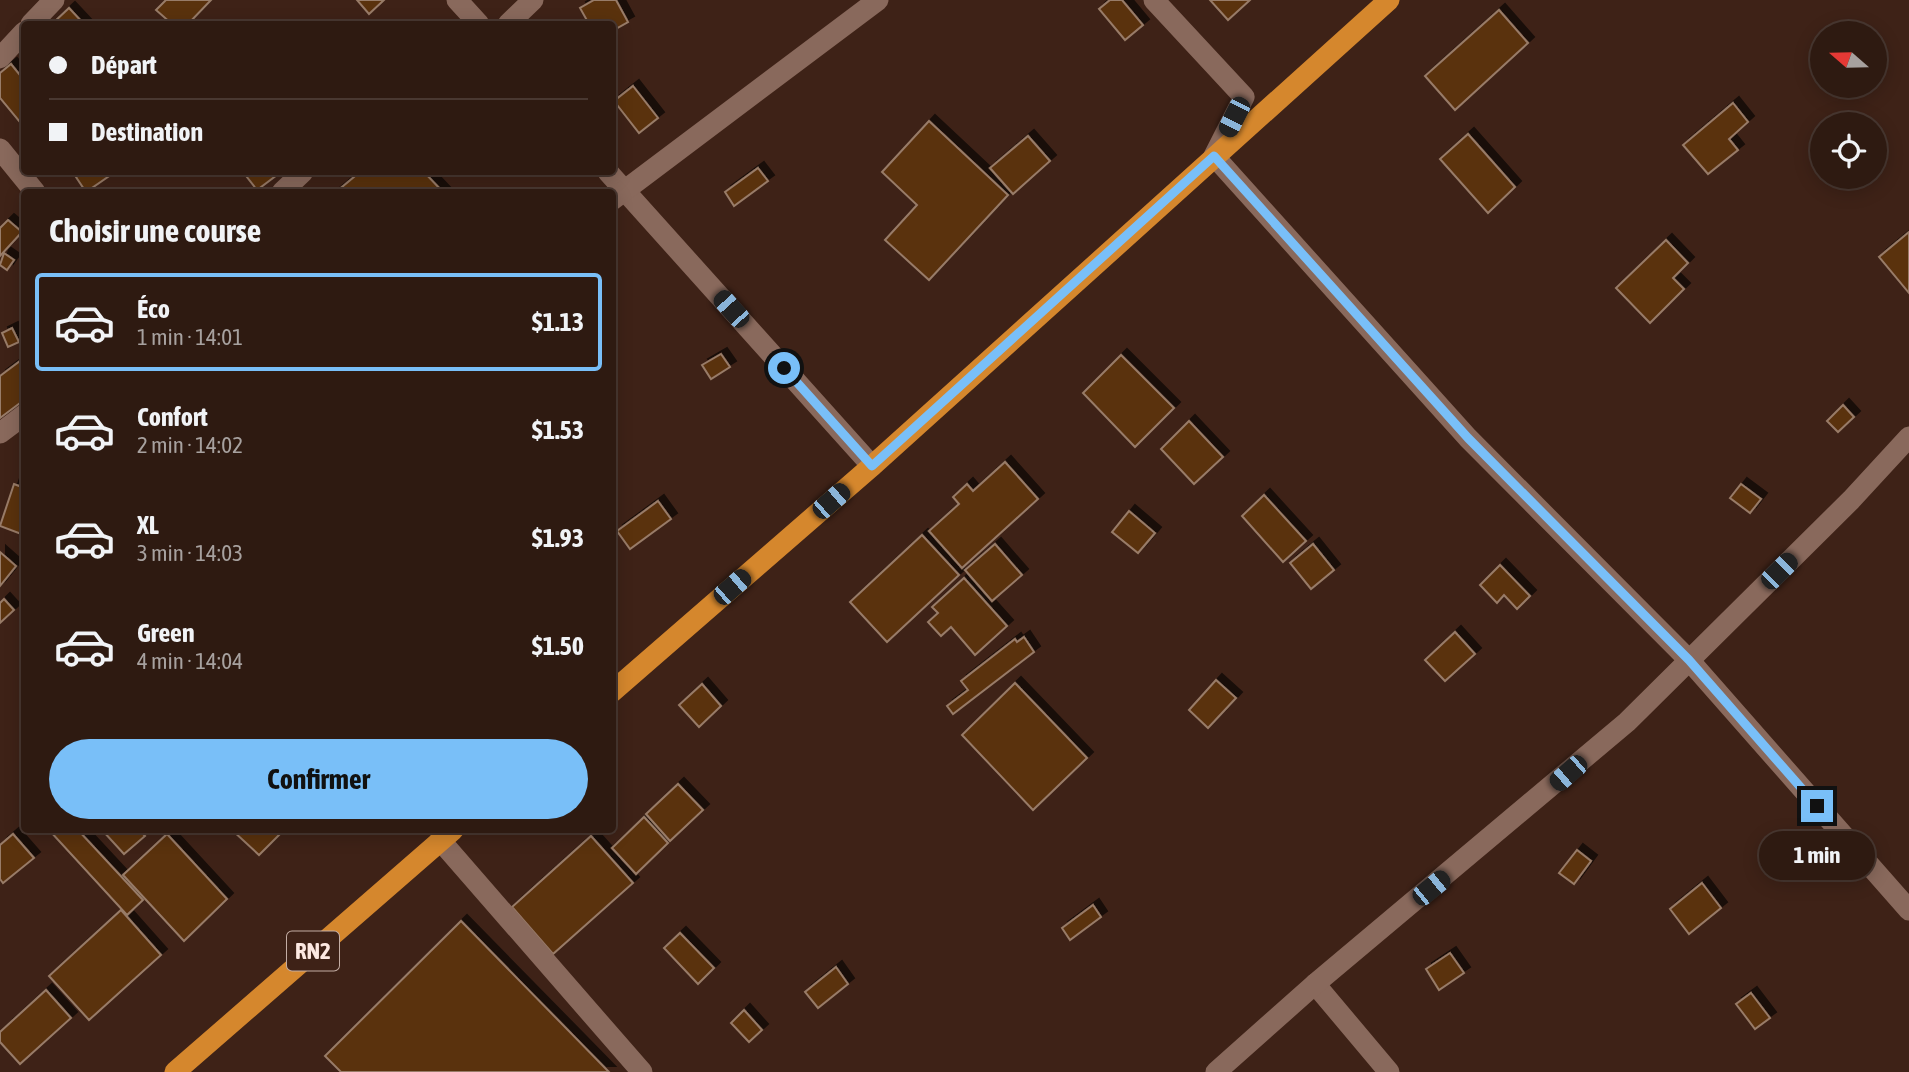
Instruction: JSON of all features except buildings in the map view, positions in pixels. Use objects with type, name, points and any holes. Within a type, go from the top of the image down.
[{"type":"highway","points":[[616,689],[872,466],[1390,0]]},
{"type":"highway","name":"RN2","points":[[174,1072],[447,834]]},
{"type":"street","points":[[34,21],[54,0]]},
{"type":"street","points":[[457,0],[476,21]]},
{"type":"street","points":[[511,21],[533,0]]},
{"type":"street","points":[[872,466],[619,196],[878,0]]},
{"type":"street","points":[[1154,0],[1244,97],[1214,156],[1468,438],[1689,660],[1909,910]]},
{"type":"street","points":[[0,58],[21,35]]},
{"type":"street","points":[[0,149],[21,175]]},
{"type":"street","points":[[21,175],[33,189]]},
{"type":"street","points":[[285,189],[300,175]]},
{"type":"street","points":[[0,433],[21,417]]},
{"type":"street","points":[[1216,1072],[1315,984],[1627,722],[1851,500],[1909,437]]},
{"type":"street","points":[[447,834],[642,1072]]},
{"type":"street","points":[[1315,984],[1389,1072]]},
{"type":"route","points":[[784,368],[872,466],[1214,156],[1468,438],[1689,660],[1817,806]]}]
